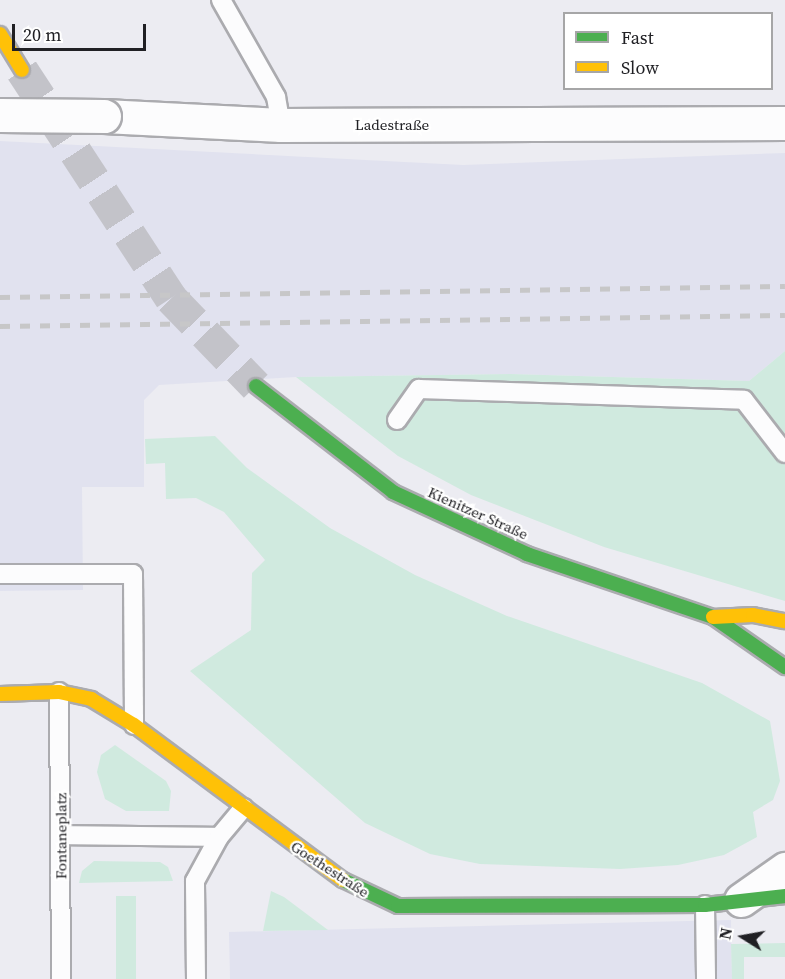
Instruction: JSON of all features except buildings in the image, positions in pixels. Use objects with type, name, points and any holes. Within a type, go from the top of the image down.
[{"type":"street","points":[[0,34],[22,70]]},
{"type":"street","name":"Ladestraße","points":[[0,115],[104,116],[281,126],[785,123]]},
{"type":"street","name":"Kienitzer Straße","points":[[256,386],[315,435],[393,492],[527,554],[713,617],[785,667]]},
{"type":"street","name":"Kienitzer Straße","points":[[713,617],[753,615],[785,621]]},
{"type":"street","name":"Goethestraße","points":[[0,694],[59,692],[92,699],[134,725],[243,808],[359,891],[398,906],[705,905],[785,896]]},
{"type":"street","name":"Goethestraße","points":[[741,900],[785,869]]},
{"type":"lane","points":[[221,0],[276,97],[281,126]]},
{"type":"lane","points":[[398,420],[419,389],[744,400],[785,453]]},
{"type":"lane","points":[[0,574],[133,574],[134,725]]},
{"type":"lane","name":"Fontaneplatz","points":[[59,692],[61,979]]},
{"type":"lane","points":[[196,979],[195,881],[219,837],[243,808]]},
{"type":"lane","points":[[61,835],[219,837]]},
{"type":"lane","points":[[705,905],[706,979]]},
{"type":"shaded area","points":[[0,141],[463,165],[785,153],[785,351],[749,381],[511,374],[296,377],[159,385],[144,400],[144,487],[82,487],[83,590],[0,591]]},
{"type":"shaded area","points":[[731,920],[732,979],[230,979],[229,932]]},
{"type":"green space","points":[[785,351],[785,601],[604,547],[471,495],[398,456],[296,377],[511,374],[749,381]]},
{"type":"green space","points":[[215,436],[247,468],[330,528],[415,575],[507,616],[702,683],[770,721],[780,781],[773,800],[753,812],[757,837],[724,855],[678,865],[620,869],[480,864],[430,854],[365,823],[190,671],[251,630],[252,573],[265,560],[224,512],[196,498],[166,499],[165,463],[146,464],[145,439]]},
{"type":"green space","points":[[115,745],[166,781],[171,791],[169,811],[126,811],[105,799],[97,772],[101,755]]},
{"type":"green space","points":[[94,861],[160,862],[168,867],[173,881],[79,883],[82,871]]},
{"type":"green space","points":[[271,891],[284,897],[328,930],[263,931]]},
{"type":"green space","points":[[116,896],[136,896],[136,979],[116,979]]},
{"type":"green space","points":[[785,943],[785,957],[744,957],[744,979],[732,979],[731,944]]},
{"type":"tunnel","points":[[22,70],[171,298],[256,386]]},
{"type":"railway","points":[[0,297],[785,286]]},
{"type":"railway","points":[[0,326],[785,315]]},
{"type":"traffic: fast","points":[[256,386],[393,492],[527,554],[713,617],[785,667]]},
{"type":"traffic: fast","points":[[343,880],[398,906],[705,905],[785,896]]},
{"type":"traffic: slow","points":[[0,34],[22,70]]},
{"type":"traffic: slow","points":[[713,617],[753,615],[785,621]]},
{"type":"traffic: slow","points":[[0,694],[59,692],[91,699],[134,725],[343,880]]}]
